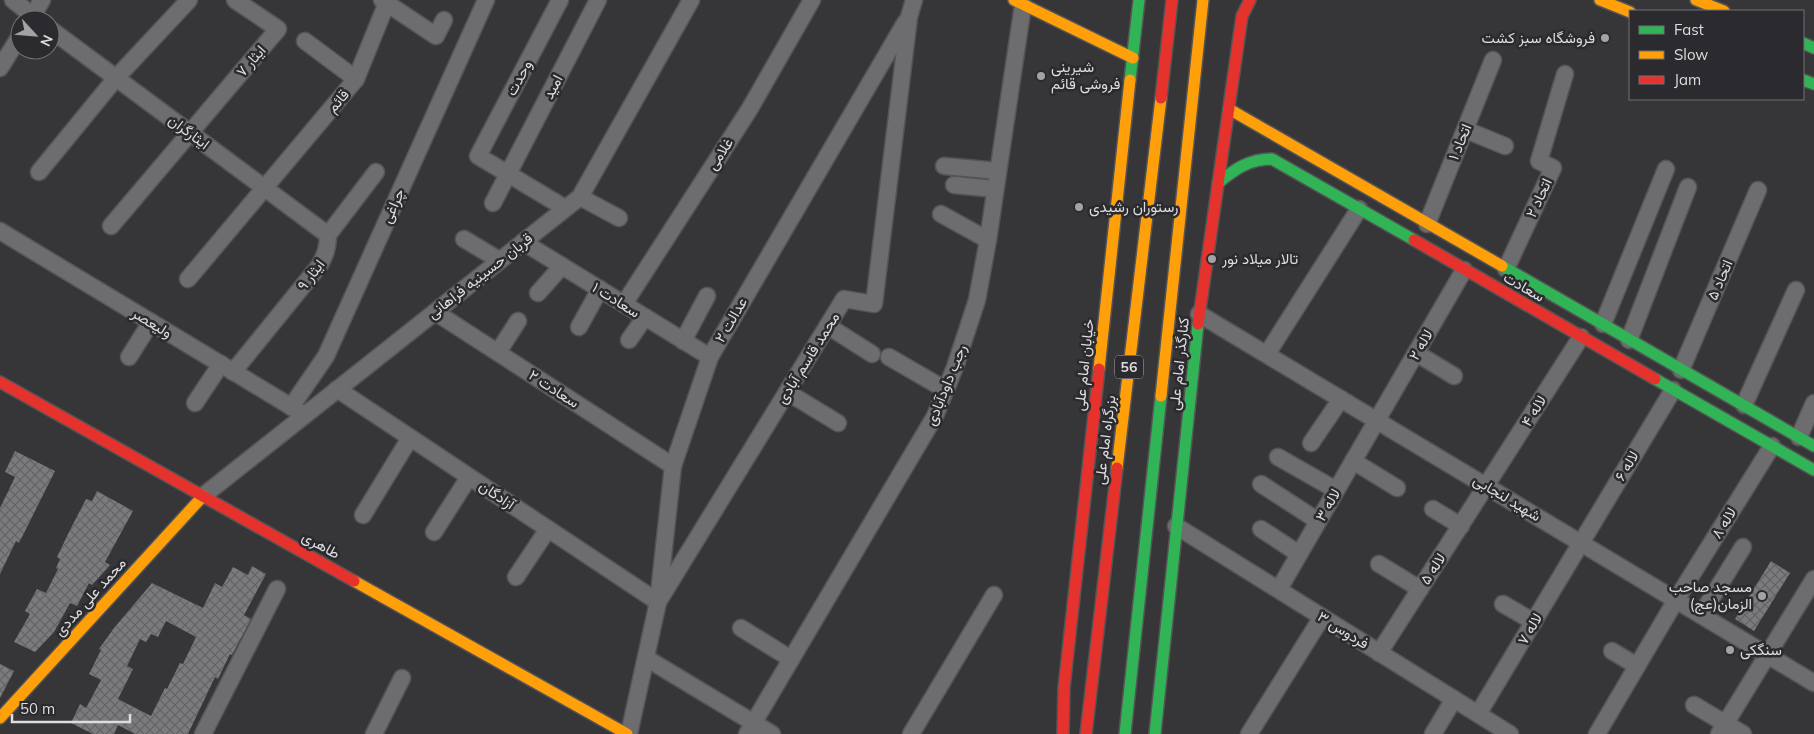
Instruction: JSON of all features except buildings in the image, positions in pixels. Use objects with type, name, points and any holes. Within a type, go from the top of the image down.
[{"type":"main road","name":"خیابان امام علی","points":[[1063,734],[1064,688],[1139,0]]},
{"type":"main road","name":"بزرگراه امام علی","points":[[1086,734],[1172,0]]},
{"type":"main road","name":"56","points":[[1126,734],[1203,0]]},
{"type":"main road","points":[[1234,0],[1242,16]]},
{"type":"main road","name":"کنارگذر امام علی","points":[[1154,734],[1199,314],[1242,16],[1250,0]]},
{"type":"main road","points":[[1600,0],[1629,12]]},
{"type":"main road","points":[[1696,0],[1721,10]]},
{"type":"main road","points":[[1018,2],[1133,58]]},
{"type":"main road","name":"سعادت","points":[[1229,109],[1814,446]]},
{"type":"main road","points":[[1218,183],[1248,162],[1258,159],[1272,159],[1273,148],[1276,144],[1284,142]]},
{"type":"main road","name":"سعادت","points":[[1272,159],[1814,470]]},
{"type":"main road","name":"طاهری","points":[[0,382],[628,734]]},
{"type":"main road","name":"محمد علی مددی","points":[[0,718],[203,496]]},
{"type":"street","points":[[13,0],[24,10]]},
{"type":"street","points":[[39,172],[116,78],[189,0]]},
{"type":"street","name":"ایثار ۷","points":[[190,132],[278,29],[235,0]]},
{"type":"street","name":"چراغی","points":[[298,411],[326,356],[486,0]]},
{"type":"street","name":"وحدت","points":[[509,174],[478,156],[560,0]]},
{"type":"street","name":"امید","points":[[493,203],[598,0]]},
{"type":"street","name":"قربان حسینیه فراهانی","points":[[203,496],[298,411],[337,389],[580,197],[691,0]]},
{"type":"street","name":"غلامی","points":[[624,304],[748,110],[812,0]]},
{"type":"street","name":"محمد قاسم آبادی","points":[[658,602],[844,299],[874,304],[909,17],[914,0]]},
{"type":"street","points":[[385,1],[436,36],[444,20]]},
{"type":"street","name":"قائم","points":[[188,280],[356,79],[385,1]]},
{"type":"street","name":"رجب داودآبادی","points":[[750,728],[936,416],[956,368],[977,300],[988,240],[1018,2]]},
{"type":"street","name":"عدالت ۲","points":[[628,734],[658,602],[673,466],[710,357],[909,17]]},
{"type":"street","name":"ایثارگران","points":[[60,36],[328,236]]},
{"type":"street","points":[[305,41],[356,79]]},
{"type":"street","points":[[0,68],[10,52]]},
{"type":"street","name":"اتحاد ۱","points":[[1427,224],[1493,60]]},
{"type":"street","name":"اتحاد ۲","points":[[1506,269],[1553,168],[1539,161],[1566,74]]},
{"type":"street","points":[[1466,130],[1505,146]]},
{"type":"street","points":[[111,226],[190,132]]},
{"type":"street","points":[[944,166],[998,171]]},
{"type":"street","points":[[1603,324],[1666,168]]},
{"type":"street","name":"ایثار ۹","points":[[195,403],[319,266],[326,255],[328,236],[376,172]]},
{"type":"street","points":[[509,174],[565,208]]},
{"type":"street","points":[[954,185],[995,189]]},
{"type":"street","points":[[1629,340],[1688,187]]},
{"type":"street","name":"اتحاد ۵","points":[[1682,370],[1758,190]]},
{"type":"street","points":[[580,197],[619,218]]},
{"type":"street","points":[[1267,354],[1359,210]]},
{"type":"street","points":[[941,214],[988,240]]},
{"type":"street","name":"ولیعصر","points":[[0,231],[298,411]]},
{"type":"street","points":[[464,240],[499,260]]},
{"type":"street","name":"سعادت ۱","points":[[523,242],[710,357]]},
{"type":"street","points":[[538,294],[562,266]]},
{"type":"street","name":"لاله ۲","points":[[1377,420],[1464,270]]},
{"type":"street","points":[[579,327],[600,289]]},
{"type":"street","points":[[1744,405],[1796,290]]},
{"type":"street","points":[[683,341],[707,296]]},
{"type":"street","name":"سعادت ۲","points":[[435,312],[673,466]]},
{"type":"street","name":"شهید لنجابی","points":[[1199,314],[1814,683]]},
{"type":"street","points":[[629,340],[645,317]]},
{"type":"street","points":[[498,352],[518,321]]},
{"type":"street","points":[[129,357],[150,322]]},
{"type":"street","points":[[828,326],[872,354]]},
{"type":"street","name":"لاله ۴","points":[[1487,486],[1581,336]]},
{"type":"street","points":[[1416,353],[1454,376]]},
{"type":"street","points":[[889,357],[946,390]]},
{"type":"street","name":"آزادگان","points":[[337,389],[658,602]]},
{"type":"street","name":"لاله ۶","points":[[1582,543],[1673,390]]},
{"type":"street","points":[[787,392],[838,422]]},
{"type":"street","points":[[1311,443],[1341,399]]},
{"type":"street","points":[[1799,437],[1814,403]]},
{"type":"street","name":"لاله ۳","points":[[1279,589],[1377,420]]},
{"type":"street","points":[[363,515],[410,438]]},
{"type":"street","name":"لاله ۸","points":[[1597,734],[1676,600],[1772,446]]},
{"type":"street","points":[[1278,457],[1336,490]]},
{"type":"street","points":[[1353,461],[1397,488]]},
{"type":"street","points":[[434,532],[469,477]]},
{"type":"street","points":[[1261,484],[1318,521]]},
{"type":"street","name":"لاله ۵","points":[[1380,653],[1487,486]]},
{"type":"street","points":[[1433,509],[1461,526]]},
{"type":"street","name":"فردوس ۳","points":[[1176,526],[1510,734]]},
{"type":"street","points":[[516,577],[548,529]]},
{"type":"street","points":[[1262,529],[1299,554]]},
{"type":"street","name":"لاله ۷","points":[[1478,714],[1582,543]]},
{"type":"street","points":[[1701,615],[1743,547]]},
{"type":"street","points":[[1379,564],[1420,589]]},
{"type":"street","points":[[1722,729],[1814,579]]},
{"type":"street","points":[[203,734],[277,590]]},
{"type":"street","points":[[911,734],[994,595]]},
{"type":"street","points":[[1503,604],[1534,622]]},
{"type":"street","points":[[1249,734],[1322,617]]},
{"type":"street","points":[[741,628],[792,659]]},
{"type":"street","points":[[1612,651],[1637,666]]},
{"type":"street","points":[[646,658],[750,728],[772,734]]},
{"type":"street","points":[[374,734],[402,678]]},
{"type":"street","points":[[1433,734],[1454,699]]},
{"type":"street","points":[[1694,705],[1722,729],[1743,734]]},
{"type":"traffic: fast","points":[[1130,80],[1139,0]]},
{"type":"traffic: fast","points":[[1804,43],[1814,48]]},
{"type":"traffic: fast","points":[[1804,80],[1814,84]]},
{"type":"traffic: fast","points":[[1218,183],[1230,173],[1249,163],[1272,159],[1414,240]]},
{"type":"traffic: fast","points":[[1502,266],[1814,446]]},
{"type":"traffic: fast","points":[[1155,734],[1198,324]]},
{"type":"traffic: fast","points":[[1655,379],[1814,470]]},
{"type":"traffic: fast","points":[[1125,734],[1161,396]]},
{"type":"traffic: slow","points":[[1014,0],[1133,58]]},
{"type":"traffic: slow","points":[[1161,396],[1203,0]]},
{"type":"traffic: slow","points":[[1600,0],[1629,12]]},
{"type":"traffic: slow","points":[[1696,0],[1721,10]]},
{"type":"traffic: slow","points":[[1099,369],[1130,80]]},
{"type":"traffic: slow","points":[[1117,468],[1161,98]]},
{"type":"traffic: slow","points":[[1229,109],[1502,266]]},
{"type":"traffic: slow","points":[[0,718],[203,496]]},
{"type":"traffic: slow","points":[[354,581],[627,734]]},
{"type":"traffic: jam","points":[[1161,98],[1172,0]]},
{"type":"traffic: jam","points":[[1198,324],[1242,16],[1250,0]]},
{"type":"traffic: jam","points":[[1414,240],[1655,379]]},
{"type":"traffic: jam","points":[[1063,734],[1064,688],[1099,369]]},
{"type":"traffic: jam","points":[[0,382],[354,581]]},
{"type":"traffic: jam","points":[[1086,734],[1117,468]]},
{"type":"place","name":"فروشگاه سبز کشت","points":[[1605,38]]},
{"type":"place","name":"شیرینی فروشی قائم","points":[[1041,76]]},
{"type":"place","name":"رستوران رشیدی","points":[[1079,207]]},
{"type":"place","name":"تالار میلاد نور","points":[[1212,259]]},
{"type":"place","name":"مسجد صاحب الزمان(عج)","points":[[1762,596]]},
{"type":"place","name":"سنگکی","points":[[1730,650]]}]
